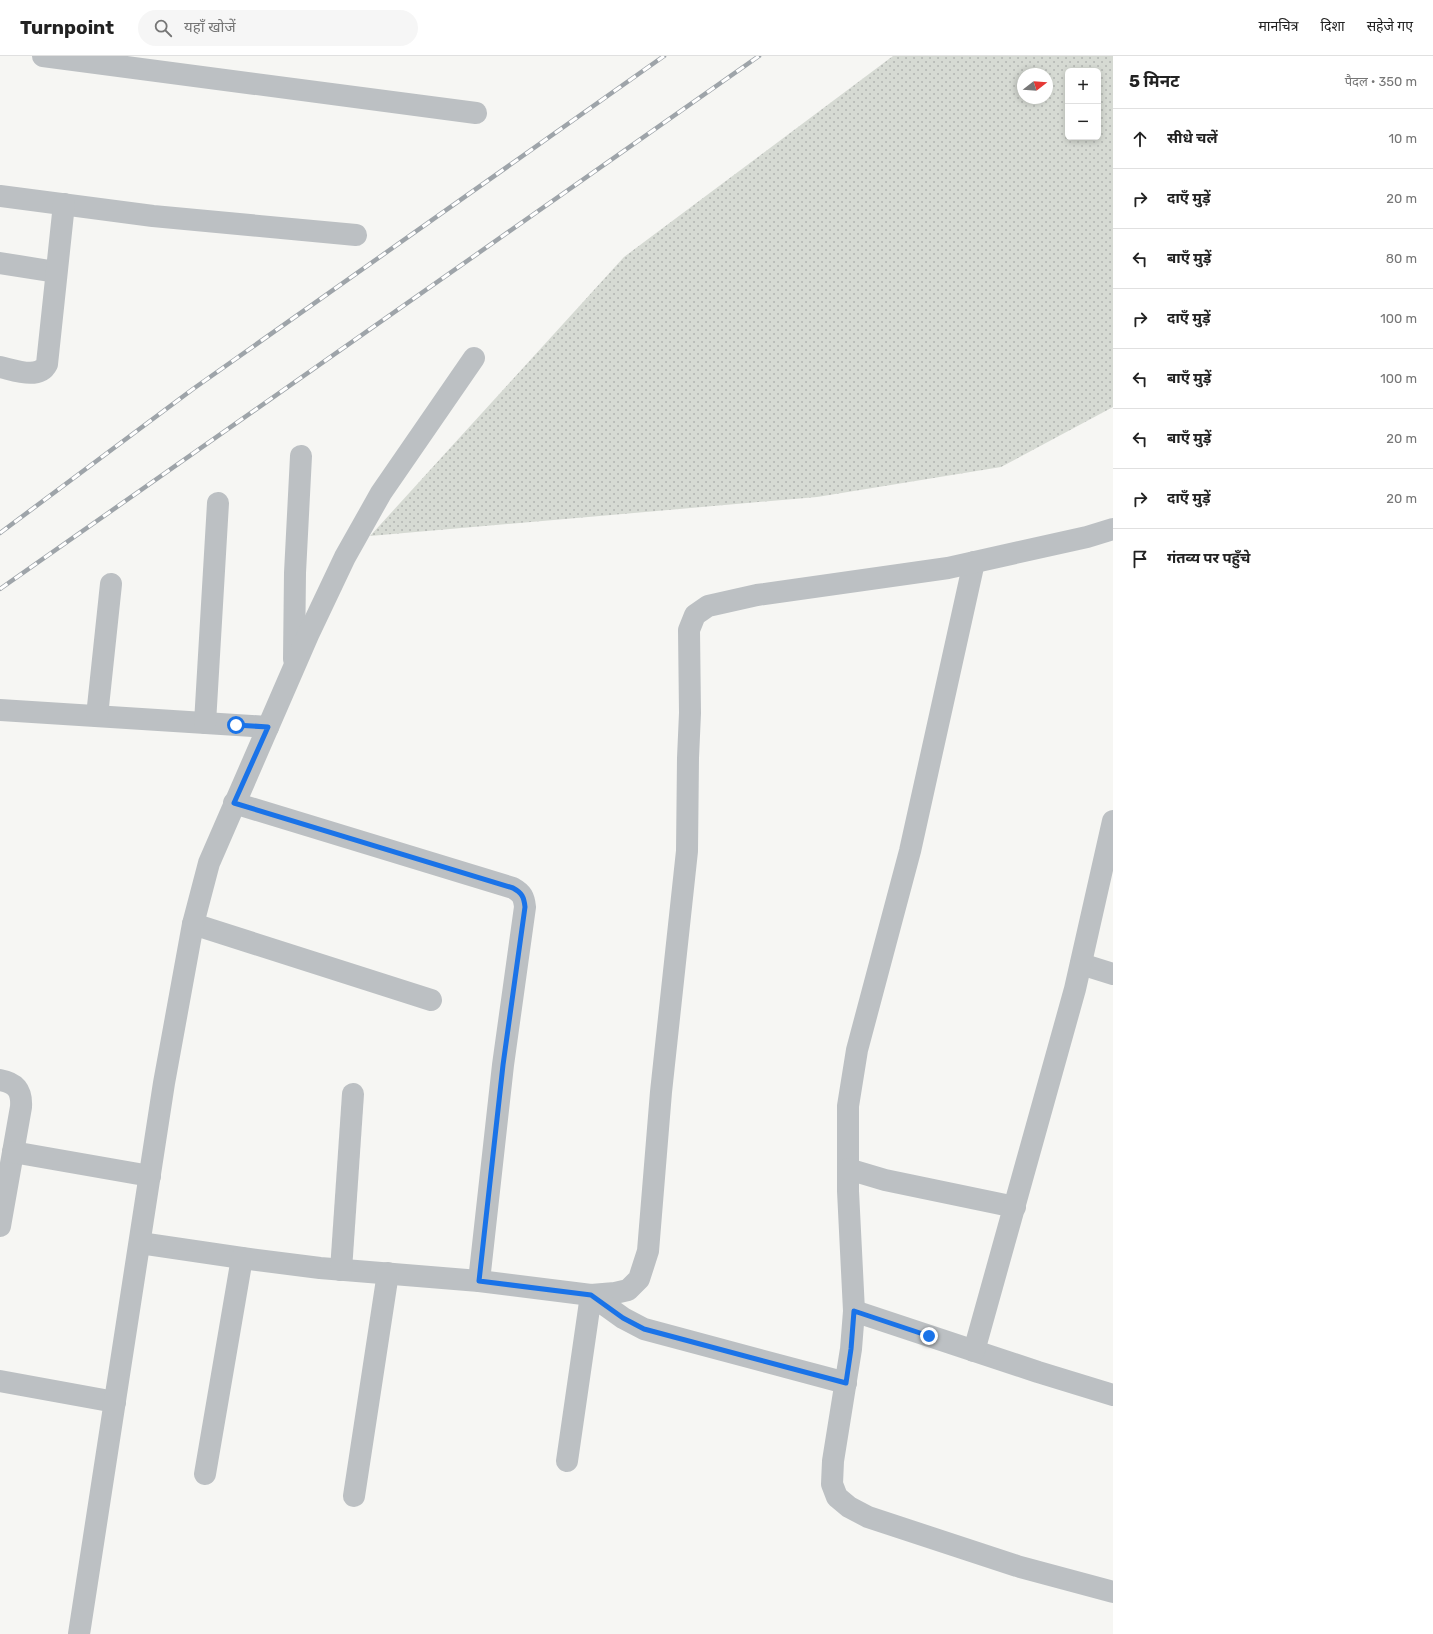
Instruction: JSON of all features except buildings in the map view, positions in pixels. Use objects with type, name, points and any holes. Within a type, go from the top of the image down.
[{"type":"street","points":[[43,56],[476,113]]},
{"type":"street","points":[[0,196],[153,216],[356,234]]},
{"type":"street","points":[[0,367],[40,373],[45,369],[47,364],[64,204]]},
{"type":"street","points":[[0,263],[56,272]]},
{"type":"street","points":[[79,1634],[164,1083],[193,924],[209,863],[234,803],[345,556],[381,493],[474,358]]},
{"type":"street","points":[[294,668],[295,573],[301,456]]},
{"type":"street","points":[[205,723],[218,503]]},
{"type":"street","points":[[140,1243],[242,1258],[341,1270],[479,1281],[591,1295],[615,1294],[628,1290],[639,1279],[648,1251],[661,1092],[687,851],[690,712],[689,630],[695,615],[708,606],[757,595],[948,568],[1087,537],[1113,529]]},
{"type":"street","points":[[974,562],[910,851],[857,1050],[848,1106],[848,1169],[854,1311],[851,1349],[833,1461],[832,1484],[837,1497],[849,1507],[868,1517],[1017,1566],[1113,1592]]},
{"type":"street","points":[[97,716],[111,584]]},
{"type":"street","points":[[0,710],[268,727]]},
{"type":"street","points":[[234,803],[513,888],[520,892],[524,897],[525,907],[503,1065],[479,1281]]},
{"type":"street","points":[[974,1351],[1075,989],[1113,821]]},
{"type":"street","points":[[193,924],[431,1000]]},
{"type":"street","points":[[1081,964],[1113,974]]},
{"type":"street","points":[[0,1080],[6,1081],[16,1087],[21,1095],[21,1107],[0,1226]]},
{"type":"street","points":[[341,1270],[353,1094]]},
{"type":"street","points":[[13,1152],[150,1176]]},
{"type":"street","points":[[848,1169],[885,1180],[1015,1207]]},
{"type":"street","points":[[205,1474],[242,1258]]},
{"type":"street","points":[[354,1496],[388,1273]]},
{"type":"street","points":[[591,1295],[623,1318],[644,1329],[846,1383]]},
{"type":"street","points":[[567,1461],[591,1295]]},
{"type":"street","points":[[854,1311],[1113,1395]]},
{"type":"street","points":[[0,1381],[115,1402]]},
{"type":"shaded area","points":[[893,56],[1113,56],[1113,407],[1001,467],[817,497],[370,536],[624,257]]},
{"type":"railway","points":[[0,533],[193,389],[664,56]]},
{"type":"railway","points":[[0,589],[759,56]]},
{"type":"route","points":[[236,725],[268,727],[234,803],[513,888],[520,892],[524,897],[525,907],[503,1065],[479,1281],[591,1295],[623,1318],[644,1329],[846,1383],[851,1349],[854,1311],[929,1336]]}]
